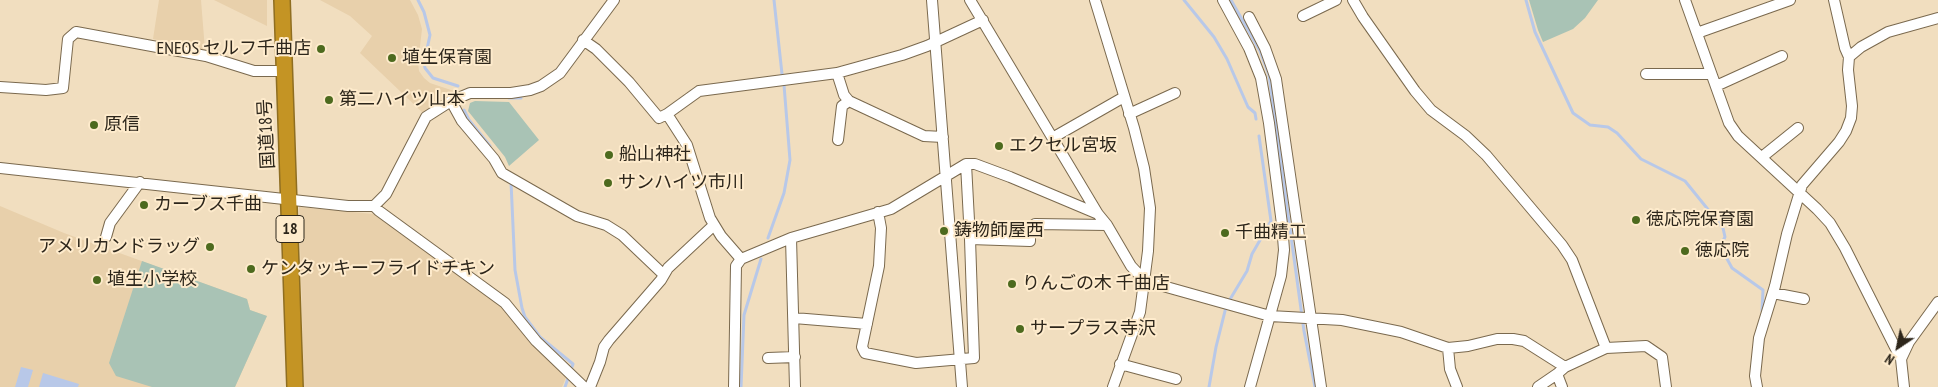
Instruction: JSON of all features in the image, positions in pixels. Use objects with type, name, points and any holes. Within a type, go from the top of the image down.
[{"type":"highway","name":"国道18号","points":[[282,0],[295,387]]},
{"type":"street","points":[[0,168],[289,198],[348,206],[374,206],[386,194],[426,117],[451,101],[470,93],[511,93],[541,86],[560,73],[614,0]]},
{"type":"street","points":[[932,0],[962,387]]},
{"type":"street","points":[[970,0],[1054,137],[1098,214],[1107,225],[1131,266],[1144,281],[1270,316],[1342,320],[1401,332],[1448,348],[1468,346],[1497,339],[1512,339],[1524,342],[1531,345],[1561,371],[1562,387]]},
{"type":"street","points":[[1095,0],[1144,168],[1150,208],[1140,312],[1113,387]]},
{"type":"street","points":[[1223,0],[1249,48],[1261,78],[1269,123],[1284,250],[1281,276],[1250,387]]},
{"type":"street","points":[[1304,16],[1336,0]]},
{"type":"street","points":[[1353,0],[1415,91],[1431,110],[1466,136],[1486,155],[1562,245],[1572,260],[1606,348]]},
{"type":"street","points":[[1685,0],[1729,123],[1738,136],[1830,223],[1901,359],[1904,387]]},
{"type":"street","points":[[1697,33],[1790,0]]},
{"type":"street","points":[[1757,387],[1755,376],[1759,338],[1802,185],[1839,142],[1851,118],[1849,57],[1845,48],[1834,0]]},
{"type":"street","points":[[1249,17],[1265,48],[1276,78],[1305,318],[1321,387]]},
{"type":"street","points":[[1849,57],[1861,47],[1888,32],[1938,18]]},
{"type":"street","points":[[583,40],[596,49],[628,82],[658,118],[667,114],[699,91],[837,73],[902,55],[936,42],[983,20]]},
{"type":"street","points":[[0,87],[46,90],[63,88],[68,39],[76,32],[206,56],[254,71],[283,71]]},
{"type":"street","points":[[1716,86],[1782,56]]},
{"type":"street","points":[[837,73],[844,96],[849,101],[924,136],[943,137]]},
{"type":"street","points":[[1646,74],[1711,74]]},
{"type":"street","points":[[1129,114],[1175,93]]},
{"type":"street","points":[[1054,137],[1124,97]]},
{"type":"street","points":[[451,101],[462,121],[494,159],[502,173],[577,216],[606,224],[622,235],[664,275]]},
{"type":"street","points":[[838,140],[842,106],[849,101]]},
{"type":"street","points":[[667,114],[687,145],[710,218],[741,259]]},
{"type":"street","points":[[1762,157],[1798,128]]},
{"type":"street","points":[[734,387],[736,266],[741,259],[791,238],[891,209],[966,164],[975,164],[1002,174],[1098,214]]},
{"type":"street","points":[[878,212],[881,228],[879,266],[862,347],[865,353],[916,363],[974,358],[966,164]]},
{"type":"street","points":[[106,237],[110,223],[140,182]]},
{"type":"street","points":[[374,206],[505,302],[536,341],[584,387]]},
{"type":"street","points":[[951,233],[1030,241],[1030,229],[1035,224],[1107,225]]},
{"type":"street","points":[[590,387],[604,347],[668,268],[714,225]]},
{"type":"street","points":[[791,238],[795,387]]},
{"type":"street","points":[[954,283],[972,282]]},
{"type":"street","points":[[1773,293],[1804,299]]},
{"type":"street","points":[[1901,359],[1909,342],[1938,302]]},
{"type":"street","points":[[794,318],[867,324]]},
{"type":"street","points":[[1538,387],[1561,371],[1606,348],[1646,346],[1662,357],[1666,387]]},
{"type":"street","points":[[1448,348],[1450,369],[1457,387]]},
{"type":"street","points":[[768,358],[795,357]]},
{"type":"street","points":[[1120,364],[1176,379]]},
{"type":"shaded area","points":[[159,0],[201,0],[205,50],[153,39]]},
{"type":"shaded area","points":[[214,0],[267,0],[267,26]]},
{"type":"shaded area","name":"埴生保育園","points":[[320,0],[410,0],[418,15],[422,29],[418,63],[419,71],[430,83],[454,91],[423,113],[360,53],[372,36],[350,16]]},
{"type":"shaded area","name":"埴生小学校","points":[[0,206],[64,233],[247,299],[250,310],[267,316],[235,387],[0,387]]},
{"type":"shaded area","points":[[299,207],[374,214],[502,305],[567,375],[562,387],[304,387]]},
{"type":"green space","points":[[1529,0],[1598,0],[1585,18],[1573,29],[1543,42]]},
{"type":"green space","points":[[475,101],[509,102],[539,140],[509,166],[505,157],[468,111],[470,103]]},
{"type":"green space","points":[[142,261],[247,299],[250,310],[267,316],[235,387],[152,387],[116,376],[109,363]]},
{"type":"water","points":[[21,367],[33,370],[28,387],[15,387]]},
{"type":"water","points":[[43,373],[79,384],[78,387],[39,387]]},
{"type":"waterway","points":[[418,0],[424,12],[430,35],[424,63],[425,68],[433,78],[458,86]]},
{"type":"waterway","points":[[774,0],[782,74]]},
{"type":"waterway","points":[[1184,0],[1214,37],[1227,59],[1248,107],[1255,113],[1256,119]]},
{"type":"waterway","points":[[1231,0],[1260,51],[1269,75],[1304,331],[1315,387]]},
{"type":"waterway","points":[[1526,0],[1535,32],[1573,113],[1590,125],[1608,127],[1617,133],[1641,159],[1685,181],[1723,228],[1725,237],[1720,246],[1732,268],[1763,290],[1762,311]]},
{"type":"waterway","points":[[768,238],[784,193],[790,160],[784,85]]},
{"type":"waterway","points":[[509,98],[521,98]]},
{"type":"waterway","points":[[464,110],[469,120],[490,146]]},
{"type":"waterway","points":[[1229,301],[1247,271],[1252,254],[1271,221],[1259,136]]},
{"type":"waterway","points":[[511,182],[515,270],[522,308],[525,317],[540,337],[573,364],[565,387]]},
{"type":"waterway","points":[[741,387],[744,315],[761,259]]},
{"type":"waterway","points":[[1209,387],[1226,307]]},
{"type":"place","name":"ENEOS セルフ千曲店","points":[[321,49]]},
{"type":"place","name":"埴生保育園","points":[[392,58]]},
{"type":"place","name":"第二ハイツ山本","points":[[329,100]]},
{"type":"place","name":"原信","points":[[94,125]]},
{"type":"place","name":"エクセル宮坂","points":[[999,146]]},
{"type":"place","name":"船山神社","points":[[609,155]]},
{"type":"place","name":"サンハイツ市川","points":[[608,183]]},
{"type":"place","name":"カーブス千曲","points":[[144,205]]},
{"type":"place","name":"徳応院保育園","points":[[1636,220]]},
{"type":"place","name":"鋳物師屋西","points":[[944,231]]},
{"type":"place","name":"千曲精工","points":[[1225,233]]},
{"type":"place","name":"アメリカンドラッグ","points":[[210,247]]},
{"type":"place","name":"徳応院","points":[[1685,251]]},
{"type":"place","name":"ケンタッキーフライドチキン","points":[[251,269]]},
{"type":"place","name":"埴生小学校","points":[[97,280]]},
{"type":"place","name":"りんごの木 千曲店","points":[[1012,284]]},
{"type":"place","name":"サープラス寺沢","points":[[1020,329]]}]
